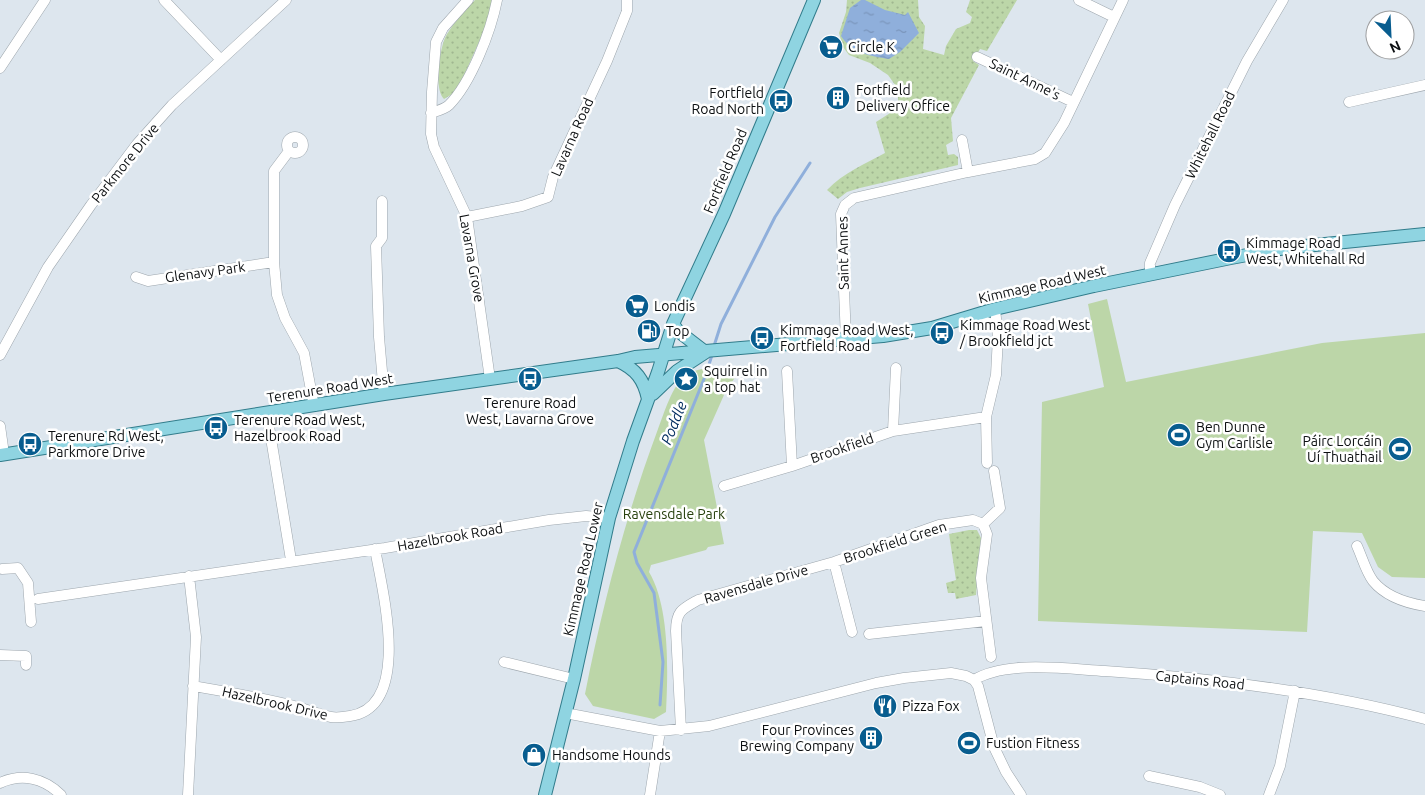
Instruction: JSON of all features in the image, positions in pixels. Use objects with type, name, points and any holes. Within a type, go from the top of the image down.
[{"type":"main road","name":"Fortfield Road","points":[[665,354],[673,324],[724,214],[814,0]]},
{"type":"main road","name":"Kimmage Road West","points":[[665,354],[883,336],[932,328],[995,309],[1094,286],[1284,248],[1425,234]]},
{"type":"main road","points":[[618,361],[628,365],[640,377],[649,399],[677,371],[706,351],[678,331],[673,324]]},
{"type":"main road","name":"Terenure Road West","points":[[2,455],[384,394],[665,354]]},
{"type":"main road","name":"Kimmage Road Lower","points":[[545,795],[574,678],[609,518],[632,441],[665,354]]},
{"type":"street","points":[[0,68],[45,0]]},
{"type":"street","points":[[164,0],[221,60]]},
{"type":"street","name":"Parkmore Drive","points":[[0,355],[48,267],[91,204],[137,144],[172,105],[286,0]]},
{"type":"street","name":"Lavarna Grove","points":[[468,0],[443,28],[436,42],[431,134],[434,147],[467,217],[490,379]]},
{"type":"street","points":[[431,113],[448,107],[466,81],[488,35],[497,0]]},
{"type":"street","name":"Lavarna Road","points":[[467,217],[506,210],[548,197],[553,177],[607,61],[627,11],[627,0]]},
{"type":"street","points":[[1079,0],[1114,17]]},
{"type":"street","name":"Saint Annes","points":[[846,340],[841,214],[845,205],[854,198],[1040,157],[1045,154],[1055,138],[1123,0]]},
{"type":"street","name":"Whitehall Road","points":[[1150,275],[1150,263],[1175,205],[1243,69],[1283,0]]},
{"type":"street","name":"Saint Anne's","points":[[977,57],[1073,102]]},
{"type":"street","points":[[1349,102],[1425,85]]},
{"type":"street","points":[[962,140],[968,172]]},
{"type":"street","points":[[289,151],[274,171],[274,262],[277,295],[285,318],[304,354],[314,406]]},
{"type":"street","points":[[382,201],[382,238],[376,246],[384,394]]},
{"type":"street","name":"Glenavy Park","points":[[136,277],[148,281],[274,262]]},
{"type":"street","points":[[990,657],[981,578],[987,534],[983,524],[1000,508],[990,467],[986,417],[996,375],[998,336],[995,309]]},
{"type":"street","points":[[971,316],[997,326]]},
{"type":"street","name":"Brookfield","points":[[893,431],[896,368]]},
{"type":"street","name":"Brookfield","points":[[787,371],[792,466]]},
{"type":"street","points":[[267,414],[292,560]]},
{"type":"street","name":"Brookfield","points":[[724,486],[792,466],[893,431],[986,417]]},
{"type":"street","points":[[0,426],[2,455]]},
{"type":"street","name":"Hazelbrook Road","points":[[38,599],[375,549],[549,520],[586,516],[609,518]]},
{"type":"street","name":"Brookfield Green","points":[[852,632],[834,562],[939,525],[973,520],[983,524]]},
{"type":"street","points":[[1357,546],[1372,580],[1385,593],[1412,604],[1425,606]]},
{"type":"street","name":"Hazelbrook Drive","points":[[193,686],[297,706],[331,717],[356,715],[366,710],[377,701],[384,684],[388,663],[388,632],[375,549]]},
{"type":"street","name":"Ravensdale Drive","points":[[681,730],[676,631],[676,620],[681,610],[698,600],[834,562]]},
{"type":"street","points":[[2,569],[18,568],[28,582],[31,622]]},
{"type":"street","points":[[188,795],[196,637],[189,576]]},
{"type":"street","points":[[869,634],[986,621]]},
{"type":"street","points":[[0,655],[26,656],[26,665]]},
{"type":"street","points":[[504,662],[574,678]]},
{"type":"street","name":"Captains Road","points":[[974,680],[999,670],[1038,668],[1145,674],[1295,691],[1343,699],[1425,719]]},
{"type":"street","points":[[565,713],[660,731],[681,730],[709,726],[876,683],[951,672],[974,680],[981,695],[994,747],[1006,772],[1021,795]]},
{"type":"street","points":[[1269,795],[1280,766],[1295,691]]},
{"type":"street","points":[[650,795],[660,731]]},
{"type":"street","points":[[1150,776],[1200,787],[1220,795]]},
{"type":"street","points":[[0,783],[20,777],[33,778],[55,788],[61,795]]},
{"type":"green space","points":[[475,0],[492,0],[491,10],[462,80],[454,93],[444,99],[441,94],[438,77],[444,40],[457,20]]},
{"type":"green space","points":[[847,0],[918,0],[919,17],[925,26],[923,49],[944,55],[946,46],[956,29],[970,23],[972,17],[966,12],[970,0],[1017,0],[987,51],[980,49],[973,61],[979,65],[951,118],[953,141],[946,145],[948,155],[954,154],[958,157],[958,165],[860,188],[847,192],[838,199],[827,190],[847,174],[885,153],[876,122],[898,108],[898,89],[888,75],[870,63],[849,55],[843,47],[839,33],[846,12]]},
{"type":"green space","name":"Ben Dunne Gym Carlisle","points":[[1107,299],[1126,382],[1322,343],[1425,333],[1425,578],[1392,577],[1378,567],[1362,533],[1313,531],[1307,632],[1038,621],[1042,402],[1104,387],[1088,304]]},
{"type":"green space","name":"Ravensdale Park","points":[[738,366],[737,374],[724,395],[704,440],[724,544],[708,547],[706,550],[651,565],[649,572],[656,586],[664,621],[667,659],[666,712],[654,719],[593,706],[585,694],[608,593],[646,461],[669,400],[681,380],[692,372],[711,368]]},
{"type":"green space","points":[[977,530],[981,538],[976,595],[956,599],[955,593],[948,593],[946,583],[956,580],[949,534]]},
{"type":"water","points":[[861,0],[865,0],[885,10],[905,15],[908,12],[919,33],[900,52],[889,59],[868,55],[856,50],[845,42],[841,36],[850,8]]},
{"type":"waterway","name":"Poddle","points":[[714,346],[721,324],[775,217],[810,163]]},
{"type":"waterway","name":"Poddle","points":[[660,705],[663,662],[654,593],[637,563],[634,552],[712,355]]},
{"type":"place","name":"Circle K","points":[[831,47]]},
{"type":"place","name":"Fortfield Delivery Office","points":[[838,98]]},
{"type":"place","name":"Fortfield Road North","points":[[781,101]]},
{"type":"place","name":"Kimmage Road West, Whitehall Rd","points":[[1229,251]]},
{"type":"place","name":"Londis","points":[[637,306]]},
{"type":"place","name":"Top","points":[[649,331]]},
{"type":"place","name":"Kimmage Road West / Brookfield jct","points":[[942,333]]},
{"type":"place","name":"Kimmage Road West, Fortfield Road","points":[[762,338]]},
{"type":"place","name":"Terenure Road West, Lavarna Grove","points":[[530,379]]},
{"type":"place","name":"Squirrel in a top hat","points":[[686,379]]},
{"type":"place","name":"Terenure Road West, Hazelbrook Road","points":[[216,428]]},
{"type":"place","name":"Ben Dunne Gym Carlisle","points":[[1179,435]]},
{"type":"place","name":"Terenure Rd West, Parkmore Drive","points":[[30,444]]},
{"type":"place","name":"Páirc Lorcáin Uí Thuathail","points":[[1400,449]]},
{"type":"place","name":"Pizza Fox","points":[[885,706]]},
{"type":"place","name":"Four Provinces Brewing Company","points":[[871,738]]},
{"type":"place","name":"Fustion Fitness","points":[[969,743]]},
{"type":"place","name":"Handsome Hounds","points":[[534,755]]}]
